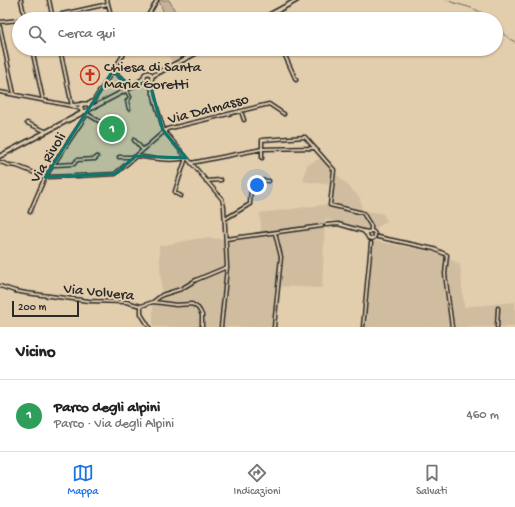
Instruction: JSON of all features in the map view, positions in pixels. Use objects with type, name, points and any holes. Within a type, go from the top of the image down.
[{"type":"main road","points":[[277,12],[297,0]]},
{"type":"main road","points":[[81,110],[101,103],[132,87],[143,79],[149,78],[190,56]]},
{"type":"main road","points":[[0,156],[77,116],[81,110],[80,106],[82,104],[89,107]]},
{"type":"street","points":[[21,0],[24,12]]},
{"type":"street","points":[[49,0],[52,12]]},
{"type":"street","points":[[107,0],[110,12]]},
{"type":"street","points":[[150,12],[158,0]]},
{"type":"street","points":[[77,12],[108,4]]},
{"type":"street","points":[[0,22],[12,21]]},
{"type":"street","points":[[0,27],[14,94]]},
{"type":"street","points":[[34,56],[43,100]]},
{"type":"street","points":[[61,56],[72,106]]},
{"type":"street","name":"Via Rivoli","points":[[30,212],[45,177],[123,56]]},
{"type":"street","points":[[285,56],[296,80]]},
{"type":"street","points":[[113,71],[132,87]]},
{"type":"street","points":[[149,78],[164,131],[222,198],[224,206],[227,267],[221,327]]},
{"type":"street","points":[[126,90],[130,97],[127,101],[129,109]]},
{"type":"street","points":[[0,92],[72,106],[107,126],[110,137],[119,134]]},
{"type":"street","points":[[72,106],[82,104]]},
{"type":"street","name":"Via Dalmasso","points":[[45,177],[115,174],[167,129],[269,104],[284,114]]},
{"type":"street","points":[[241,111],[244,120]]},
{"type":"street","points":[[27,123],[46,132]]},
{"type":"street","points":[[262,158],[262,140],[304,137],[334,170],[330,205],[363,213],[371,226],[367,237],[371,243]]},
{"type":"street","points":[[134,140],[143,150]]},
{"type":"street","points":[[191,163],[262,149],[314,148]]},
{"type":"street","points":[[136,156],[167,160],[180,160],[186,158]]},
{"type":"street","points":[[53,164],[74,164],[77,160],[95,159],[97,157]]},
{"type":"street","points":[[119,157],[134,158]]},
{"type":"street","points":[[181,196],[175,193],[175,191],[186,158]]},
{"type":"street","points":[[0,162],[17,166],[45,177]]},
{"type":"street","points":[[206,181],[221,180]]},
{"type":"street","points":[[225,220],[250,204],[250,190],[254,184],[260,180],[269,181]]},
{"type":"street","points":[[326,225],[338,224],[363,231],[373,232],[374,237],[371,243],[363,327]]},
{"type":"street","points":[[226,239],[322,226]]},
{"type":"street","points":[[274,327],[281,257],[275,233]]},
{"type":"street","points":[[369,239],[378,237],[434,249],[447,255],[445,274],[452,327]]},
{"type":"street","points":[[153,302],[162,295],[181,289],[196,280],[227,267]]},
{"type":"street","name":"Via Volvera","points":[[0,286],[26,293],[89,301],[126,302],[141,306],[153,302],[176,306],[193,305],[202,315],[202,327]]},
{"type":"street","points":[[141,306],[141,314],[149,327]]},
{"type":"street","points":[[497,327],[498,308]]},
{"type":"highlighted area","points":[[113,71],[132,87],[149,81],[163,130],[186,158],[136,156],[115,174],[45,177]]},
{"type":"shaded area","points":[[169,0],[174,12],[163,12],[159,1]]},
{"type":"shaded area","points":[[168,56],[186,56],[173,63]]},
{"type":"shaded area","points":[[321,158],[360,198],[362,210],[383,214],[387,221],[372,231],[325,219],[322,288],[275,286],[273,327],[153,327],[153,302],[162,295],[159,246],[201,238],[226,239],[261,231],[260,213],[330,204],[331,185],[303,181],[307,165]]},
{"type":"shaded area","points":[[374,241],[434,252],[460,264],[464,307],[515,302],[515,327],[363,327]]},
{"type":"waterway","points":[[446,0],[480,12]]},
{"type":"waterway","points":[[503,34],[515,42]]},
{"type":"place","name":"Chiesa di Santa Maria Goretti","points":[[90,75]]},
{"type":"place","name":"Parco degli alpini","points":[[112,129]]}]
